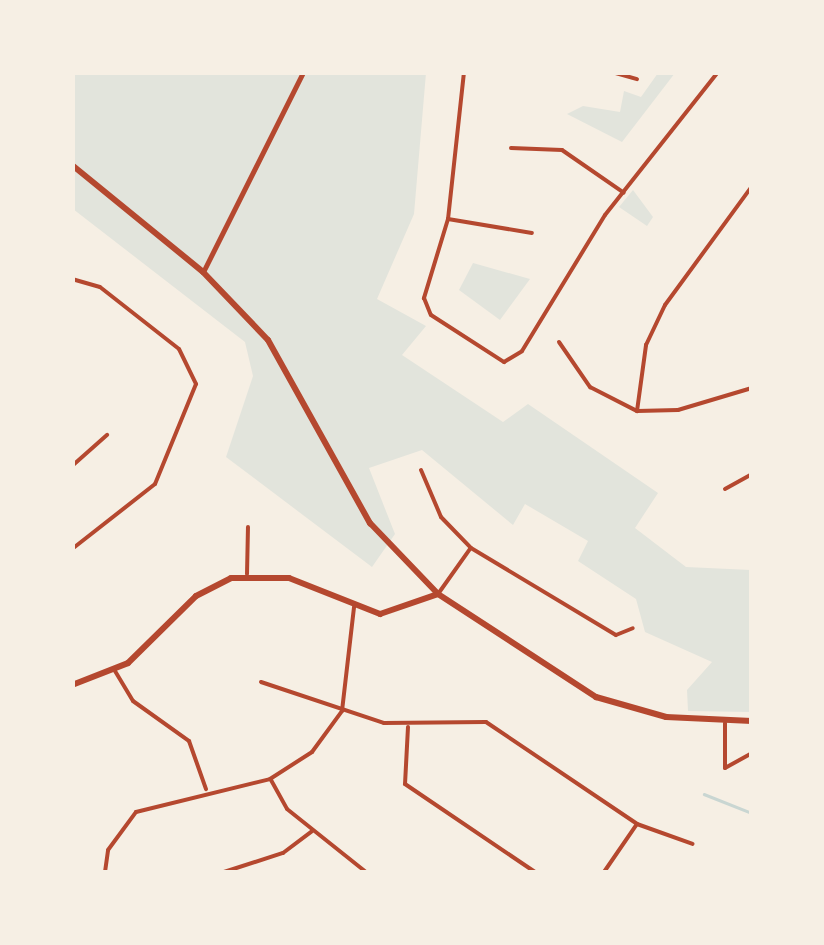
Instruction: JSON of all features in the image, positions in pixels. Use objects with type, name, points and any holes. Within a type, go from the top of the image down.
[{"type":"main road","points":[[72,164],[203,272],[289,371],[370,523],[438,594],[596,697],[725,723],[752,720]]},
{"type":"main road","points":[[72,685],[115,671],[196,596],[247,574],[289,578],[354,608],[406,612],[438,594]]},
{"type":"street","points":[[203,272],[303,72]]},
{"type":"street","points":[[464,72],[448,218],[423,291],[432,315],[490,358],[509,361],[624,192],[718,72]]},
{"type":"street","points":[[612,72],[637,79]]},
{"type":"street","points":[[511,148],[562,150],[624,192]]},
{"type":"street","points":[[636,411],[658,320],[752,186]]},
{"type":"street","points":[[448,218],[532,234]]},
{"type":"street","points":[[72,279],[100,287],[179,349],[196,384],[155,484],[72,549]]},
{"type":"street","points":[[559,342],[590,387],[636,411],[678,410],[752,388]]},
{"type":"street","points":[[72,466],[107,436]]},
{"type":"street","points":[[421,470],[442,517],[472,548],[616,635],[633,628]]},
{"type":"street","points":[[725,489],[752,474]]},
{"type":"street","points":[[247,574],[248,527]]},
{"type":"street","points":[[438,594],[472,548]]},
{"type":"street","points":[[106,872],[108,850],[136,812],[206,790],[270,779],[312,752],[342,711],[354,608]]},
{"type":"street","points":[[115,671],[133,700],[189,741],[206,790]]},
{"type":"street","points":[[261,682],[342,711],[408,727],[486,722],[637,824],[693,844]]},
{"type":"street","points":[[725,723],[725,768],[752,753]]},
{"type":"street","points":[[408,727],[405,784],[535,872]]},
{"type":"street","points":[[270,779],[312,831],[366,872]]},
{"type":"street","points":[[604,872],[637,824]]},
{"type":"street","points":[[224,872],[283,853],[312,831]]},
{"type":"shaded area","points":[[72,73],[426,73],[414,214],[377,299],[426,326],[402,355],[503,422],[528,404],[658,493],[635,528],[686,567],[751,570],[751,712],[688,711],[687,690],[712,662],[645,632],[636,599],[578,561],[588,541],[525,504],[513,525],[422,450],[369,468],[395,534],[372,567],[226,457],[253,376],[245,342],[73,209]]},
{"type":"shaded area","points":[[658,73],[675,73],[622,142],[567,114],[583,106],[620,112],[624,91],[641,97]]},
{"type":"shaded area","points":[[633,190],[653,217],[647,226],[619,207]]},
{"type":"shaded area","points":[[473,263],[530,279],[500,320],[459,290]]},
{"type":"waterway","points":[[704,794],[752,813]]}]
